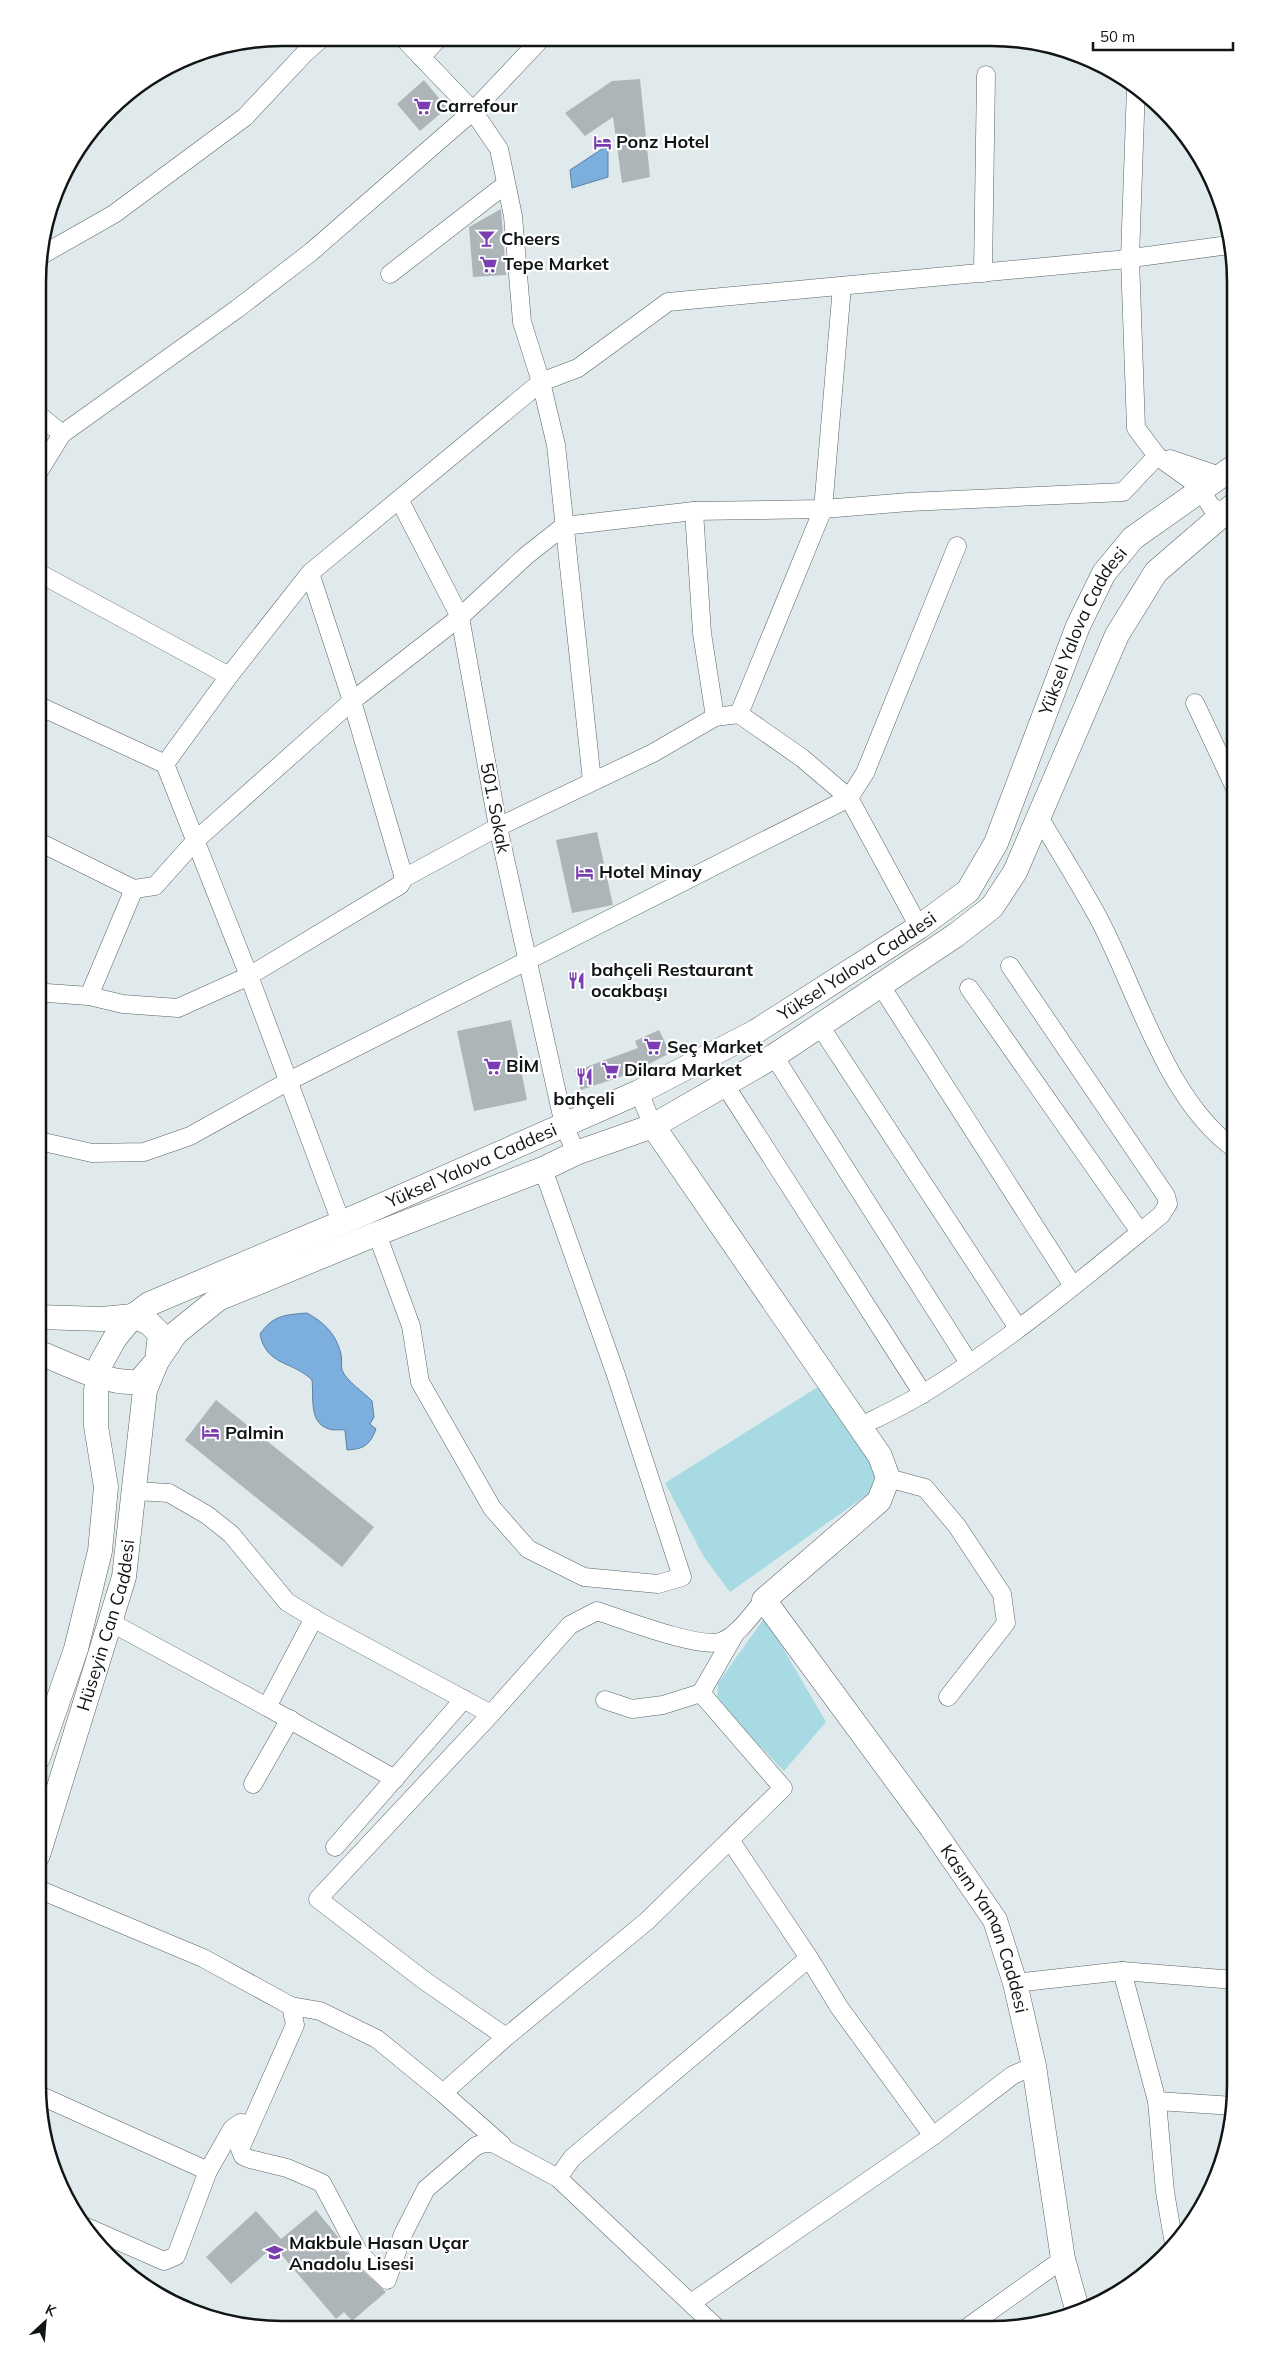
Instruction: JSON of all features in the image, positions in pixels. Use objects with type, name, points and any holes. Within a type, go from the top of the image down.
[{"type":"main road","name":"Yüksel Yalova Caddesi","points":[[99,1369],[115,1338],[133,1316],[148,1304],[639,1092],[754,1032],[919,927],[968,891],[996,843],[1078,626],[1104,573],[1133,538],[1203,489],[1227,476]]},
{"type":"main road","name":"Yüksel Yalova Caddesi","points":[[145,1390],[157,1361],[176,1333],[218,1299],[543,1169],[576,1153],[653,1126],[774,1056],[956,935],[992,907],[1015,872],[1117,636],[1156,572],[1227,511]]},
{"type":"main road","points":[[653,1126],[880,1456],[888,1478],[879,1501],[764,1600]]},
{"type":"main road","points":[[46,1317],[84,1319],[133,1316],[149,1323],[160,1334],[157,1361],[139,1382],[123,1383],[99,1369],[47,1355]]},
{"type":"main road","points":[[47,1355],[83,1385],[96,1426]]},
{"type":"main road","name":"Hüseyin Can Caddesi","points":[[46,1735],[76,1649],[100,1550],[106,1487],[96,1426],[99,1369]]},
{"type":"main road","name":"Hüseyin Can Caddesi","points":[[46,1829],[124,1577],[145,1390]]},
{"type":"main road","name":"Kasım Yaman Caddesi","points":[[764,1600],[932,1827],[995,1920],[1014,1983],[1034,2066],[1063,2259],[1076,2305]]},
{"type":"street","points":[[48,251],[114,214],[245,116],[313,46]]},
{"type":"street","points":[[411,46],[472,111],[499,149],[513,216],[522,322],[541,382],[556,445],[592,781]]},
{"type":"street","points":[[421,57],[431,46]]},
{"type":"street","points":[[46,460],[62,434],[237,309],[311,252],[472,111],[533,46]]},
{"type":"street","points":[[983,273],[986,75]]},
{"type":"street","points":[[1136,96],[1130,258],[1136,428],[1157,456],[1203,489],[1212,508],[1227,508]]},
{"type":"street","points":[[390,274],[506,184]]},
{"type":"street","points":[[165,764],[229,676],[310,573],[541,382],[578,368],[668,302],[983,273],[1130,258],[1224,246]]},
{"type":"street","points":[[739,714],[824,509],[842,286]]},
{"type":"street","points":[[46,421],[62,434]]},
{"type":"street","points":[[1157,456],[1227,473]]},
{"type":"street","points":[[46,845],[134,889],[155,886],[196,840],[352,701],[460,617],[528,555],[564,526],[694,511],[824,509],[909,502],[1123,492],[1157,456]]},
{"type":"street","name":"501. Sokak","points":[[400,500],[460,617],[498,827],[527,962],[564,1125],[576,1153]]},
{"type":"street","points":[[694,511],[702,633],[715,717]]},
{"type":"street","points":[[46,1143],[92,1153],[144,1152],[190,1136],[287,1082],[849,798],[865,774],[957,546]]},
{"type":"street","points":[[310,573],[352,701],[404,878]]},
{"type":"street","points":[[46,578],[229,676]]},
{"type":"street","points":[[1195,703],[1227,771]]},
{"type":"street","points":[[46,709],[165,764],[249,976],[287,1082],[341,1222]]},
{"type":"street","points":[[46,992],[89,996],[123,1004],[178,1008],[249,976],[400,884],[404,878],[498,827],[653,753],[715,717],[739,714],[802,758],[849,798],[919,927]]},
{"type":"street","points":[[1039,817],[1099,919],[1177,1087],[1218,1138],[1227,1144]]},
{"type":"street","points":[[89,996],[134,889]]},
{"type":"street","points":[[860,1427],[923,1394],[1018,1328],[1161,1215],[1168,1204],[1166,1196],[1010,966]]},
{"type":"street","points":[[881,986],[1073,1286]]},
{"type":"street","points":[[969,988],[1140,1232]]},
{"type":"street","points":[[820,1026],[1018,1328]]},
{"type":"street","points":[[774,1056],[969,1363]]},
{"type":"street","points":[[724,1085],[923,1394]]},
{"type":"street","points":[[639,1092],[653,1126]]},
{"type":"street","points":[[377,1234],[411,1326],[420,1382],[492,1508],[528,1550],[584,1577],[658,1584],[682,1577],[616,1375],[543,1169]]},
{"type":"street","points":[[888,1478],[925,1488],[958,1526],[1002,1594],[1006,1624],[948,1698]]},
{"type":"street","points":[[135,1491],[169,1494],[208,1515],[231,1534],[287,1602],[491,1714]]},
{"type":"street","points":[[605,1700],[632,1709],[663,1705],[700,1693],[736,1632],[764,1600]]},
{"type":"street","points":[[506,2037],[425,1981],[318,1899],[491,1714],[570,1625],[597,1611],[691,1640],[719,1642],[736,1632]]},
{"type":"street","points":[[267,1707],[314,1618]]},
{"type":"street","points":[[110,1622],[290,1719],[395,1779]]},
{"type":"street","points":[[444,2093],[506,2037],[647,1921],[783,1788],[700,1693]]},
{"type":"street","points":[[335,1847],[464,1699]]},
{"type":"street","points":[[253,1784],[290,1719]]},
{"type":"street","points":[[730,1840],[809,1958],[839,2007],[932,2136]]},
{"type":"street","points":[[46,1892],[203,1958],[291,2006],[320,2012],[377,2039],[444,2093],[502,2146],[558,2178],[710,2321]]},
{"type":"street","points":[[558,2178],[572,2158],[809,1958]]},
{"type":"street","points":[[1014,1983],[1122,1971],[1227,1979]]},
{"type":"street","points":[[1122,1971],[1157,2101],[1165,2192],[1172,2235]]},
{"type":"street","points":[[291,2006],[295,2025],[240,2149],[243,2156],[286,2168],[322,2183],[359,2253],[387,2280],[403,2234],[426,2189],[476,2146],[484,2142],[502,2146]]},
{"type":"street","points":[[691,2303],[932,2136],[1013,2075],[1034,2066]]},
{"type":"street","points":[[47,2099],[208,2171]]},
{"type":"street","points":[[1157,2101],[1226,2105]]},
{"type":"street","points":[[99,2232],[164,2261],[176,2256],[208,2171],[232,2129],[240,2124],[250,2124]]},
{"type":"street","points":[[976,2321],[1063,2259]]},
{"type":"shaded area","points":[[821,1385],[872,1462],[875,1477],[871,1492],[730,1592],[704,1557],[665,1483]]},
{"type":"shaded area","points":[[765,1617],[826,1722],[784,1771],[717,1702],[718,1683]]},
{"type":"water","points":[[608,145],[608,177],[572,188],[570,170]]},
{"type":"water","points":[[307,1313],[324,1325],[333,1335],[341,1354],[344,1374],[372,1401],[374,1417],[370,1424],[376,1429],[369,1442],[358,1449],[347,1450],[345,1430],[331,1430],[322,1426],[318,1421],[313,1408],[312,1380],[297,1369],[274,1358],[263,1344],[260,1334],[270,1323],[280,1317]]},
{"type":"building","points":[[640,79],[650,177],[622,183],[613,117],[585,136],[565,113],[612,81]]},
{"type":"building","name":"Carrefour","points":[[424,80],[447,108],[420,131],[397,104]]},
{"type":"building","points":[[501,209],[506,275],[473,277],[469,227]]},
{"type":"building","name":"Hotel Minay","points":[[597,832],[613,905],[572,913],[556,840]]},
{"type":"building","points":[[511,1020],[527,1100],[474,1111],[457,1031]]},
{"type":"building","points":[[659,1030],[670,1053],[632,1073],[581,1090],[575,1071],[638,1048],[635,1041]]},
{"type":"building","points":[[216,1400],[374,1527],[342,1567],[185,1440]]},
{"type":"building","points":[[316,2210],[338,2237],[351,2260],[386,2292],[352,2321],[344,2312],[336,2319],[274,2246],[231,2284],[206,2257],[256,2211],[281,2239]]},
{"type":"place","name":"Carrefour","points":[[422,106]]},
{"type":"place","name":"Ponz Hotel","points":[[602,142]]},
{"type":"place","name":"Cheers","points":[[487,239]]},
{"type":"place","name":"Tepe Market","points":[[489,264]]},
{"type":"place","name":"Hotel Minay","points":[[585,872]]},
{"type":"place","name":"bahçeli Restaurant ocakbaşı","points":[[577,980]]},
{"type":"place","name":"Seç Market","points":[[653,1047]]},
{"type":"place","name":"BİM","points":[[492,1066]]},
{"type":"place","name":"Dilara Market","points":[[610,1070]]},
{"type":"place","name":"bahçeli","points":[[584,1076]]},
{"type":"place","name":"Palmin","points":[[211,1433]]},
{"type":"place","name":"Makbule Hasan Uçar Anadolu Lisesi","points":[[275,2253]]}]
